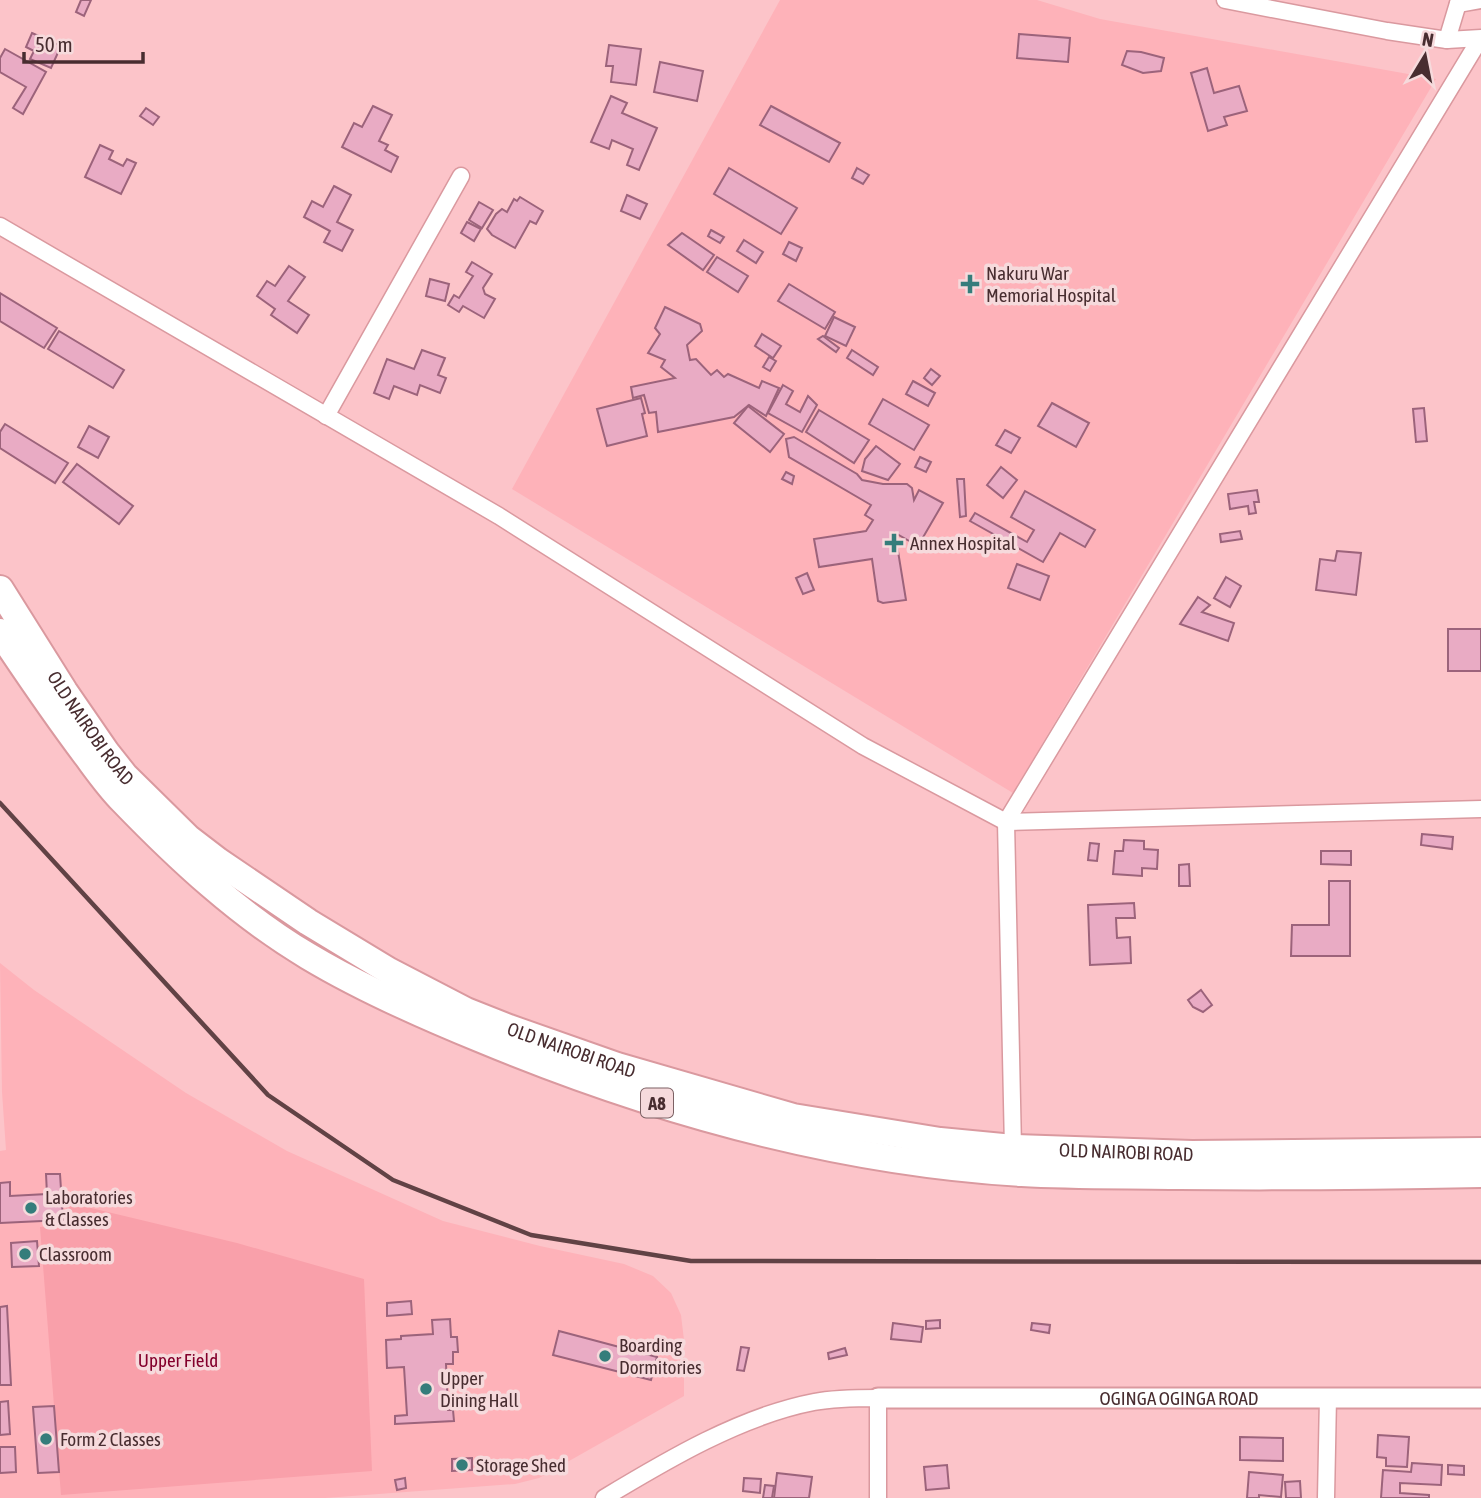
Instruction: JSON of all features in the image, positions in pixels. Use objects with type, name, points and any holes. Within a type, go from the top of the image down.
[{"type":"highway","name":"OLD NAIROBI ROAD","points":[[0,589],[106,752],[125,776],[188,838],[308,922],[389,971],[466,1011],[509,1028],[617,1066],[793,1117],[858,1129],[1013,1149],[1192,1154],[1481,1151]]},
{"type":"highway","name":"OLD NAIROBI ROAD","points":[[0,632],[53,711],[119,798],[197,872],[249,916],[306,956],[375,993],[442,1024],[576,1077],[645,1100],[784,1137],[900,1159],[1019,1173],[1298,1177],[1481,1174]]},
{"type":"street","points":[[1225,0],[1447,40],[1481,38]]},
{"type":"street","points":[[1447,40],[1458,2],[1481,0]]},
{"type":"street","points":[[1013,1149],[1006,822],[1481,38]]},
{"type":"street","points":[[326,415],[461,176]]},
{"type":"street","points":[[0,226],[499,516],[863,746],[1006,822],[1481,809]]},
{"type":"street","points":[[1326,1498],[1328,1397]]},
{"type":"street","points":[[604,1498],[680,1455],[735,1428],[779,1411],[815,1402],[878,1398],[878,1498]]},
{"type":"street","name":"OGINGA OGINGA ROAD","points":[[878,1398],[1481,1398]]},
{"type":"shaded area","name":"Nakuru War Memorial Hospital","points":[[780,0],[1037,0],[1100,19],[1436,79],[1013,793],[512,489]]},
{"type":"shaded area","points":[[0,963],[34,990],[186,1093],[287,1151],[443,1221],[624,1264],[653,1276],[671,1293],[681,1315],[684,1396],[539,1478],[515,1484],[325,1498],[0,1498],[0,1151],[6,1150],[2,1092]]},
{"type":"green space","name":"Upper Field","points":[[66,1202],[237,1243],[364,1279],[372,1471],[61,1495],[40,1227],[66,1224]]},
{"type":"building","points":[[81,0],[91,0],[84,16],[76,12]]},
{"type":"building","points":[[32,33],[61,46],[51,68],[30,59],[34,51],[26,47]]},
{"type":"building","points":[[1019,34],[1070,38],[1068,62],[1017,58]]},
{"type":"building","points":[[609,45],[641,49],[636,85],[611,82],[613,66],[606,66]]},
{"type":"building","points":[[5,49],[46,72],[23,114],[13,108],[26,87],[0,72],[0,58]]},
{"type":"building","points":[[1127,51],[1164,58],[1161,71],[1143,73],[1122,65]]},
{"type":"building","points":[[660,62],[703,71],[697,101],[654,92]]},
{"type":"building","points":[[1207,68],[1214,93],[1239,86],[1247,111],[1224,117],[1227,125],[1208,131],[1191,73]]},
{"type":"building","points":[[611,96],[627,103],[622,113],[657,128],[639,170],[627,165],[633,149],[612,140],[609,149],[591,142]]},
{"type":"building","points":[[373,106],[392,115],[379,141],[388,145],[385,150],[398,157],[391,172],[342,147],[354,123],[362,127]]},
{"type":"building","points":[[771,106],[840,143],[829,162],[760,125]]},
{"type":"building","points":[[146,108],[159,117],[153,125],[140,116]]},
{"type":"building","points":[[100,145],[113,151],[109,159],[123,166],[127,159],[136,163],[121,194],[85,177]]},
{"type":"building","points":[[729,168],[797,208],[781,234],[714,194]]},
{"type":"building","points":[[857,168],[869,175],[863,184],[852,178]]},
{"type":"building","points":[[334,186],[351,195],[337,222],[353,230],[342,251],[324,242],[330,231],[304,217],[312,201],[323,207]]},
{"type":"building","points":[[627,195],[647,204],[640,219],[621,211]]},
{"type":"building","points":[[520,197],[543,211],[536,224],[530,221],[515,248],[492,235],[487,229],[496,214],[502,209],[507,212],[514,199],[517,201]]},
{"type":"building","points":[[479,202],[493,210],[482,228],[469,220]]},
{"type":"building","points":[[467,222],[481,229],[474,241],[461,233]]},
{"type":"building","points":[[711,230],[724,237],[720,243],[708,236]]},
{"type":"building","points":[[682,233],[714,255],[703,270],[668,245]]},
{"type":"building","points":[[744,240],[763,252],[756,263],[737,251]]},
{"type":"building","points":[[789,242],[802,248],[796,261],[783,254]]},
{"type":"building","points":[[717,257],[748,276],[738,292],[707,272]]},
{"type":"building","points":[[472,262],[492,274],[483,288],[485,294],[495,299],[484,318],[463,306],[459,312],[448,305],[454,295],[459,298],[473,276],[466,272]]},
{"type":"building","points":[[289,266],[305,277],[288,301],[309,315],[297,333],[271,315],[275,309],[257,296],[267,281],[275,286]]},
{"type":"building","points":[[430,279],[449,284],[445,301],[426,296]]},
{"type":"building","points":[[789,284],[835,312],[825,329],[778,301]]},
{"type":"building","points":[[0,293],[57,328],[44,348],[0,321]]},
{"type":"building","points":[[665,307],[700,324],[702,331],[687,345],[690,360],[696,359],[711,375],[717,370],[724,377],[728,374],[759,388],[762,381],[779,388],[766,416],[749,405],[734,417],[658,432],[656,412],[649,413],[644,395],[633,398],[631,387],[675,378],[661,367],[665,360],[648,353],[660,334],[655,328]]},
{"type":"building","points":[[834,317],[855,327],[846,346],[825,336]]},
{"type":"building","points":[[59,331],[124,370],[113,388],[48,349]]},
{"type":"building","points":[[762,334],[781,346],[773,358],[755,346]]},
{"type":"building","points":[[823,336],[839,348],[836,352],[818,339]]},
{"type":"building","points":[[422,350],[445,358],[438,375],[446,378],[440,393],[420,385],[417,395],[394,386],[389,399],[374,393],[387,359],[414,369]]},
{"type":"building","points":[[852,350],[878,367],[873,375],[847,358]]},
{"type":"building","points":[[769,357],[776,361],[770,371],[763,367]]},
{"type":"building","points":[[931,369],[940,376],[932,385],[924,378]]},
{"type":"building","points":[[913,381],[935,393],[928,406],[906,394]]},
{"type":"building","points":[[783,385],[793,391],[786,404],[800,412],[808,396],[817,405],[802,432],[768,413]]},
{"type":"building","points":[[641,398],[647,436],[607,446],[597,409]]},
{"type":"building","points":[[883,399],[929,425],[914,450],[869,424]]},
{"type":"building","points":[[1052,403],[1089,423],[1076,447],[1038,426]]},
{"type":"building","points":[[748,406],[784,434],[770,452],[734,423]]},
{"type":"building","points":[[1424,408],[1427,441],[1416,442],[1413,409]]},
{"type":"building","points":[[819,410],[869,440],[854,463],[806,432]]},
{"type":"building","points":[[5,424],[68,463],[55,483],[0,448],[0,432]]},
{"type":"building","points":[[89,426],[109,437],[98,458],[78,447]]},
{"type":"building","points":[[1005,430],[1020,438],[1011,453],[996,445]]},
{"type":"building","points":[[794,437],[857,474],[862,480],[883,484],[907,484],[912,488],[914,500],[919,490],[943,503],[918,546],[895,533],[906,600],[883,603],[878,601],[872,559],[819,567],[814,539],[866,531],[873,520],[865,515],[871,505],[789,457],[786,439]]},
{"type":"building","points":[[876,446],[900,464],[888,480],[862,471],[865,459]]},
{"type":"building","points":[[920,457],[931,462],[926,472],[915,467]]},
{"type":"building","points":[[77,464],[133,506],[119,524],[63,482]]},
{"type":"building","points":[[1001,467],[1017,480],[1003,498],[987,485]]},
{"type":"building","points":[[786,472],[794,476],[792,484],[782,479]]},
{"type":"building","points":[[957,479],[964,479],[966,516],[960,517]]},
{"type":"building","points":[[1257,490],[1259,502],[1254,502],[1256,513],[1249,514],[1248,506],[1230,509],[1228,494]]},
{"type":"building","points":[[1025,491],[1095,530],[1085,547],[1060,533],[1043,562],[970,521],[975,513],[1027,542],[1034,530],[1011,517]]},
{"type":"building","points":[[1240,531],[1242,539],[1221,542],[1220,534]]},
{"type":"building","points":[[1337,551],[1361,553],[1356,595],[1316,590],[1320,559],[1335,561]]},
{"type":"building","points":[[1017,564],[1049,576],[1040,600],[1008,588]]},
{"type":"building","points":[[807,573],[814,590],[803,594],[796,578]]},
{"type":"building","points":[[1226,577],[1241,586],[1230,607],[1214,598]]},
{"type":"building","points":[[1198,597],[1210,605],[1202,612],[1234,623],[1228,641],[1180,624]]},
{"type":"building","points":[[1448,629],[1481,629],[1481,671],[1448,671]]},
{"type":"building","points":[[1422,834],[1453,837],[1452,849],[1421,845]]},
{"type":"building","points":[[1124,840],[1144,841],[1144,849],[1158,850],[1157,869],[1142,868],[1142,876],[1113,874],[1115,851],[1123,851]]},
{"type":"building","points":[[1090,843],[1099,844],[1097,861],[1088,860]]},
{"type":"building","points":[[1321,851],[1351,851],[1351,865],[1321,864]]},
{"type":"building","points":[[1189,864],[1190,886],[1179,886],[1179,865]]},
{"type":"building","points":[[1329,881],[1350,881],[1350,956],[1291,956],[1292,925],[1329,925]]},
{"type":"building","points":[[1134,903],[1135,918],[1116,918],[1117,938],[1130,937],[1131,963],[1090,965],[1088,905]]},
{"type":"building","points":[[1201,990],[1212,1005],[1203,1012],[1193,1007],[1188,1000]]},
{"type":"building","name":"Laboratories & Classes","points":[[46,1174],[60,1174],[63,1220],[0,1223],[0,1183],[10,1182],[10,1196],[47,1194]]},
{"type":"building","name":"Classroom","points":[[37,1241],[39,1266],[12,1267],[11,1243]]},
{"type":"building","points":[[411,1301],[412,1314],[387,1316],[387,1303]]},
{"type":"building","points":[[7,1306],[11,1385],[0,1385],[0,1307]]},
{"type":"building","name":"Upper Dining Hall","points":[[450,1319],[451,1337],[457,1337],[458,1352],[453,1352],[453,1364],[446,1364],[448,1410],[453,1410],[454,1421],[395,1424],[395,1416],[407,1415],[404,1367],[387,1368],[386,1340],[433,1334],[432,1320]]},
{"type":"building","points":[[940,1320],[940,1328],[926,1329],[926,1321]]},
{"type":"building","points":[[893,1323],[923,1327],[921,1342],[891,1339]]},
{"type":"building","points":[[1032,1323],[1050,1325],[1049,1333],[1031,1330]]},
{"type":"building","name":"Boarding Dormitories","points":[[559,1331],[657,1357],[651,1380],[553,1355]]},
{"type":"building","points":[[741,1347],[749,1348],[744,1371],[737,1370]]},
{"type":"building","points":[[845,1348],[847,1355],[829,1359],[828,1353]]},
{"type":"building","points":[[8,1401],[10,1434],[0,1435],[0,1402]]},
{"type":"building","name":"Form 2 Classes","points":[[54,1406],[59,1472],[38,1473],[33,1407]]},
{"type":"building","points":[[1378,1435],[1409,1437],[1407,1467],[1386,1466],[1386,1458],[1377,1457]]},
{"type":"building","points":[[1240,1437],[1283,1438],[1283,1461],[1240,1460]]},
{"type":"building","points":[[0,1447],[15,1447],[16,1472],[0,1473]]},
{"type":"building","name":"Storage Shed","points":[[472,1458],[472,1470],[452,1471],[452,1459]]},
{"type":"building","points":[[1412,1463],[1442,1465],[1441,1485],[1400,1483],[1400,1493],[1429,1495],[1429,1498],[1381,1498],[1383,1470],[1411,1472]]},
{"type":"building","points":[[947,1465],[949,1488],[926,1490],[924,1467]]},
{"type":"building","points":[[1448,1465],[1464,1466],[1464,1475],[1448,1474]]},
{"type":"building","points":[[1249,1472],[1283,1475],[1281,1497],[1259,1495],[1259,1498],[1247,1498]]},
{"type":"building","points":[[777,1473],[812,1477],[809,1498],[774,1498]]},
{"type":"building","points":[[405,1478],[406,1488],[397,1490],[395,1480]]},
{"type":"building","points":[[744,1478],[761,1479],[760,1493],[743,1491]]},
{"type":"building","points":[[1300,1481],[1301,1498],[1286,1498],[1285,1482]]},
{"type":"building","points":[[765,1485],[774,1486],[772,1498],[763,1498]]},
{"type":"railway","points":[[0,803],[268,1095],[393,1180],[531,1235],[691,1261],[1481,1262]]},
{"type":"place","name":"Nakuru War Memorial Hospital","points":[[970,284]]},
{"type":"place","name":"Annex Hospital","points":[[894,543]]},
{"type":"place","name":"Laboratories & Classes","points":[[31,1208]]},
{"type":"place","name":"Classroom","points":[[25,1254]]},
{"type":"place","name":"Boarding Dormitories","points":[[605,1356]]},
{"type":"place","name":"Upper Dining Hall","points":[[426,1389]]},
{"type":"place","name":"Form 2 Classes","points":[[46,1439]]},
{"type":"place","name":"Storage Shed","points":[[462,1465]]}]
